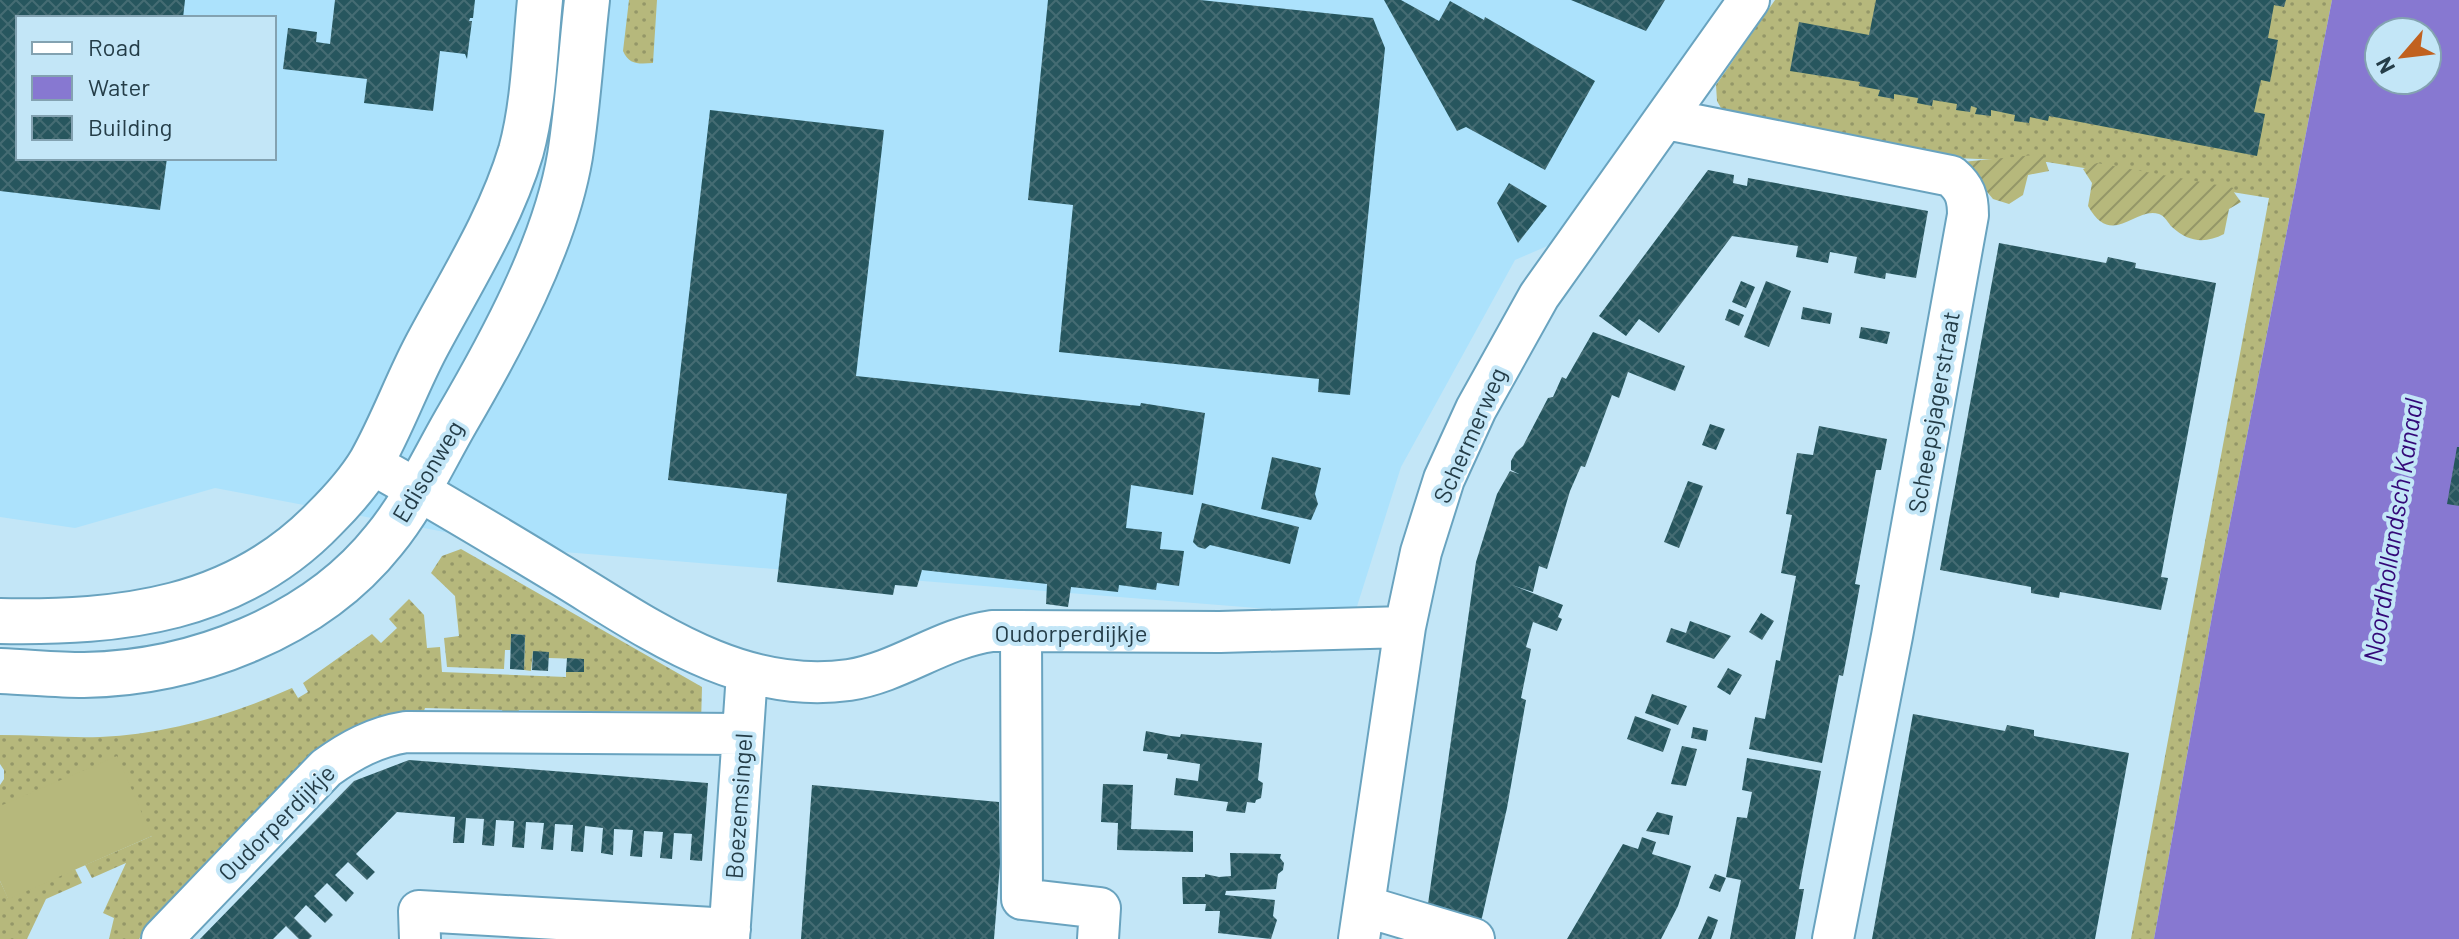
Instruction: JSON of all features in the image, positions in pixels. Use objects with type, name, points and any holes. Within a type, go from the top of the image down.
[{"type":"street","points":[[0,621],[62,622],[119,618],[198,600],[229,587],[277,560],[335,507],[370,463],[422,355],[502,205],[522,148],[540,0]]},
{"type":"street","name":"Edisonweg","points":[[0,671],[84,675],[121,672],[189,659],[252,637],[321,600],[384,540],[497,350],[538,260],[570,158],[587,0]]},
{"type":"street","name":"Schermerweg","points":[[1362,922],[1405,627],[1421,552],[1444,479],[1476,409],[1539,296],[1749,0]]},
{"type":"street","name":"Scheepsjagerstraat","points":[[1666,119],[1951,176],[1963,186],[1968,200],[1968,215],[1892,636],[1833,939]]},
{"type":"street","name":"Oudorperdijkje","points":[[370,463],[672,643],[724,667],[785,680],[848,680],[889,669],[969,634],[992,631],[1220,632],[1405,627]]},
{"type":"street","points":[[1021,631],[1022,899],[1100,908],[1098,939]]},
{"type":"street","name":"Boezemsingel","points":[[730,934],[747,673]]},
{"type":"street","name":"Oudorperdijkje","points":[[162,939],[326,768],[353,750],[385,735],[406,732],[742,734]]},
{"type":"street","points":[[420,939],[419,911],[730,934]]},
{"type":"street","points":[[1362,922],[1474,939]]},
{"type":"shaded area","points":[[0,0],[1726,0],[1552,244],[1515,260],[1401,467],[1354,616],[539,550],[215,488],[75,528],[0,517]]},
{"type":"green space","points":[[629,0],[657,0],[653,63],[631,61],[623,51]]},
{"type":"green space","points":[[1775,0],[2332,0],[2214,605],[2154,939],[2131,939],[2269,198],[2047,162],[1956,158],[1724,113],[1717,101],[1716,85]]},
{"type":"green space","points":[[2043,154],[2049,171],[2028,175],[2023,195],[2009,204],[1993,199],[1962,162]]},
{"type":"green space","points":[[2097,163],[2234,188],[2241,202],[2229,209],[2224,234],[2210,239],[2197,240],[2184,236],[2159,214],[2141,215],[2115,225],[2106,224],[2088,206],[2092,183],[2083,169]]},
{"type":"green space","points":[[461,549],[702,687],[701,724],[689,712],[611,711],[597,720],[594,711],[519,710],[516,718],[505,718],[502,710],[425,708],[422,717],[147,927],[139,939],[109,939],[114,918],[103,913],[126,863],[92,878],[85,865],[152,836],[0,806],[4,770],[0,764],[0,735],[125,735],[198,722],[292,688],[298,698],[308,692],[303,683],[372,634],[381,643],[397,628],[389,619],[409,599],[424,615],[427,648],[440,647],[442,672],[566,677],[566,672],[583,672],[584,659],[548,658],[533,651],[531,671],[524,670],[525,635],[512,634],[510,650],[505,650],[504,669],[447,667],[444,638],[459,636],[455,596],[431,573],[442,556]]},
{"type":"green space","points":[[117,756],[152,836],[8,899],[0,881],[0,806]]},
{"type":"green space","points":[[75,869],[82,883],[46,899],[27,939],[0,939],[0,881],[8,898]]},
{"type":"water","name":"Noordhollandsch Kanaal","points":[[2332,0],[2459,0],[2459,939],[2154,939],[2214,605]]},
{"type":"building","points":[[0,0],[185,0],[183,16],[16,16],[16,160],[167,160],[160,210],[0,191]]},
{"type":"building","points":[[335,0],[475,0],[473,18],[469,21],[472,21],[467,59],[465,54],[440,51],[433,111],[364,103],[367,79],[283,69],[288,28],[317,32],[316,42],[330,44]]},
{"type":"building","points":[[1048,0],[1200,0],[1373,18],[1385,48],[1350,395],[1318,392],[1319,379],[1059,352],[1073,205],[1028,200]]},
{"type":"building","points":[[1384,0],[1401,0],[1439,21],[1450,1],[1484,20],[1485,17],[1595,81],[1545,170],[1466,127],[1457,131]]},
{"type":"building","points":[[1571,0],[1665,0],[1646,31]]},
{"type":"building","points":[[1876,0],[2286,0],[2284,7],[2274,5],[2268,38],[2278,40],[2270,82],[2261,80],[2254,112],[2265,114],[2257,156],[2049,116],[2048,121],[2030,117],[2029,123],[2014,121],[2015,115],[1991,110],[1991,116],[1975,114],[1977,108],[1971,106],[1970,112],[1956,110],[1957,104],[1933,100],[1932,106],[1917,103],[1918,98],[1894,94],[1894,99],[1878,96],[1880,90],[1859,86],[1860,82],[1790,71],[1799,22],[1869,35]]},
{"type":"building","points":[[710,110],[884,130],[856,376],[1140,406],[1141,403],[1205,413],[1193,495],[1131,485],[1126,528],[1162,532],[1160,549],[1184,551],[1179,586],[1157,583],[1156,590],[1119,585],[1118,592],[1071,587],[1068,607],[1046,604],[1047,584],[922,570],[917,587],[895,585],[893,595],[777,582],[787,494],[668,480]]},
{"type":"building","points":[[1708,170],[1734,175],[1733,183],[1747,186],[1748,178],[1928,211],[1916,278],[1886,273],[1885,279],[1854,273],[1857,257],[1830,252],[1828,263],[1796,257],[1798,246],[1732,236],[1659,333],[1639,319],[1626,336],[1599,316]]},
{"type":"building","points":[[1509,183],[1547,206],[1518,243],[1497,203]]},
{"type":"building","points":[[1999,243],[2106,263],[2108,257],[2136,263],[2135,268],[2216,283],[2161,577],[2168,578],[2161,610],[2060,592],[2059,598],[2031,593],[2031,587],[1940,570]]},
{"type":"building","points":[[1741,281],[1755,287],[1746,308],[1732,302]]},
{"type":"building","points":[[1766,281],[1791,291],[1769,347],[1744,337]]},
{"type":"building","points":[[1803,307],[1832,313],[1830,324],[1801,319]]},
{"type":"building","points":[[1729,309],[1744,315],[1739,326],[1725,320]]},
{"type":"building","points":[[1861,327],[1890,332],[1887,344],[1859,338]]},
{"type":"building","points":[[1593,332],[1685,366],[1675,391],[1628,372],[1619,398],[1612,395],[1585,467],[1581,466],[1570,491],[1547,569],[1539,566],[1533,592],[1512,585],[1563,605],[1558,617],[1562,619],[1557,631],[1533,622],[1526,647],[1531,649],[1521,698],[1526,700],[1507,808],[1481,922],[1428,904],[1476,562],[1497,494],[1510,471],[1519,474],[1511,470],[1511,461],[1523,446],[1548,398],[1553,397],[1562,377],[1566,379]]},
{"type":"building","points":[[1710,424],[1725,429],[1716,450],[1702,445]]},
{"type":"building","points":[[1819,426],[1887,439],[1881,470],[1876,470],[1855,584],[1860,585],[1849,645],[1843,676],[1839,675],[1822,763],[1749,749],[1755,717],[1765,719],[1796,576],[1781,573],[1792,515],[1786,514],[1797,453],[1813,455]]},
{"type":"building","points":[[2459,447],[2459,506],[2447,504]]},
{"type":"building","points":[[1272,457],[1321,468],[1315,494],[1318,504],[1311,520],[1261,509]]},
{"type":"building","points":[[1688,481],[1703,486],[1679,548],[1664,542]]},
{"type":"building","points":[[1202,503],[1299,527],[1290,564],[1210,545],[1205,549],[1198,547],[1193,542]]},
{"type":"building","points":[[1761,613],[1774,621],[1762,640],[1749,632]]},
{"type":"building","points":[[1690,621],[1731,636],[1714,659],[1666,642],[1671,628],[1686,633]]},
{"type":"building","points":[[511,634],[525,635],[524,670],[510,669]]},
{"type":"building","points":[[533,651],[549,652],[548,671],[532,670]]},
{"type":"building","points":[[567,658],[584,659],[584,672],[566,672]]},
{"type":"building","points":[[1728,668],[1742,675],[1730,695],[1717,687]]},
{"type":"building","points":[[1652,694],[1687,706],[1678,725],[1645,713]]},
{"type":"building","points":[[1913,714],[2005,731],[2007,725],[2034,730],[2034,736],[2129,753],[2095,939],[1872,939]]},
{"type":"building","points":[[1635,716],[1671,729],[1663,752],[1627,739]]},
{"type":"building","points":[[1693,727],[1708,730],[1706,741],[1691,738]]},
{"type":"building","points":[[1146,731],[1180,737],[1181,734],[1262,743],[1258,780],[1263,783],[1261,798],[1255,803],[1247,802],[1245,813],[1226,811],[1228,802],[1174,795],[1176,778],[1198,781],[1200,764],[1167,759],[1168,754],[1143,751]]},
{"type":"building","points":[[1682,746],[1697,749],[1686,786],[1671,784]]},
{"type":"building","points":[[1747,758],[1821,771],[1799,889],[1804,889],[1795,939],[1730,939],[1741,880],[1726,877],[1737,817],[1747,818],[1752,792],[1742,790]]},
{"type":"building","points":[[409,760],[708,783],[702,861],[690,860],[692,834],[674,833],[672,859],[660,858],[663,832],[644,831],[642,857],[630,856],[633,830],[614,829],[613,855],[601,853],[603,828],[585,826],[583,852],[571,851],[573,825],[555,824],[553,850],[541,849],[544,823],[526,822],[524,848],[512,847],[514,821],[496,820],[494,846],[482,845],[484,819],[466,818],[464,843],[453,843],[455,817],[397,812],[356,854],[375,872],[367,880],[348,862],[335,875],[354,893],[346,902],[327,883],[314,896],[333,915],[325,923],[306,905],[294,918],[312,936],[309,939],[299,939],[286,926],[273,939],[200,939],[354,781]]},
{"type":"building","points":[[1103,784],[1133,785],[1131,829],[1193,831],[1193,852],[1117,850],[1118,823],[1101,822]]},
{"type":"building","points":[[812,785],[999,802],[1000,864],[994,939],[801,939]]},
{"type":"building","points":[[1657,812],[1673,816],[1669,835],[1646,831]]},
{"type":"building","points":[[1642,837],[1656,842],[1652,854],[1691,866],[1678,906],[1661,939],[1567,939],[1623,844],[1638,849]]},
{"type":"building","points":[[1230,853],[1281,854],[1283,870],[1278,874],[1276,889],[1226,891],[1225,895],[1275,900],[1273,916],[1277,920],[1271,939],[1218,933],[1220,911],[1205,911],[1206,904],[1183,904],[1182,877],[1205,877],[1205,874],[1231,876]]},
{"type":"building","points":[[1715,874],[1726,878],[1720,892],[1709,888]]},
{"type":"building","points":[[1708,916],[1718,920],[1711,939],[1698,939]]}]
